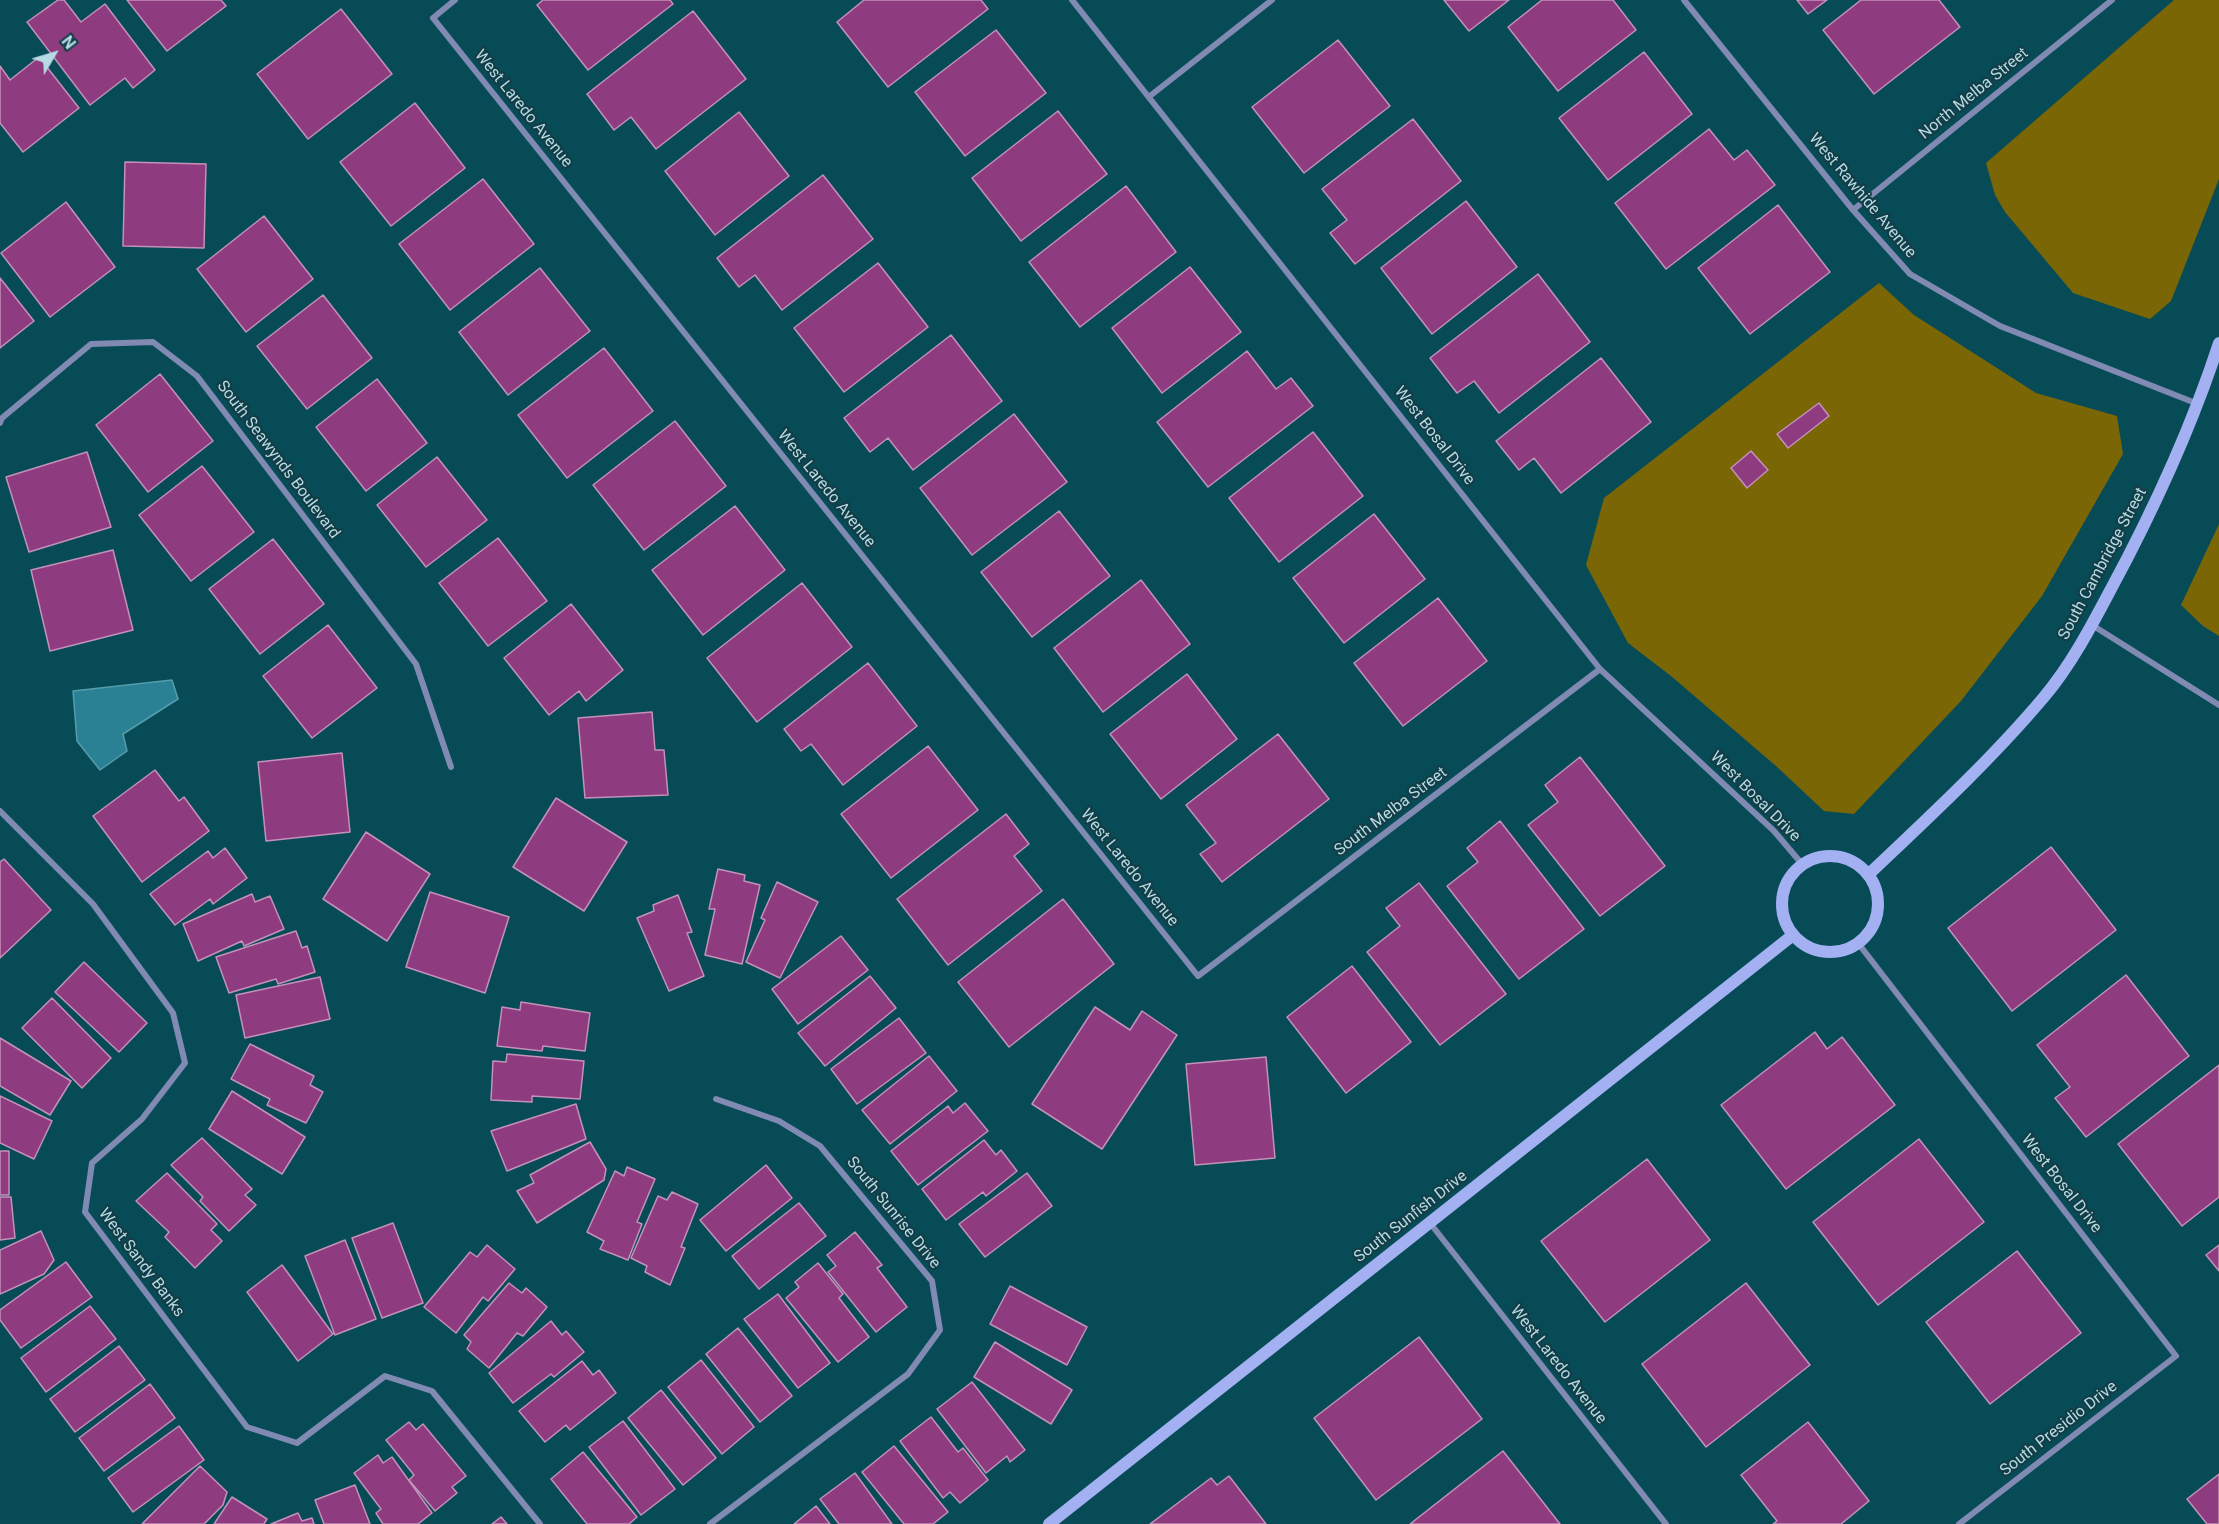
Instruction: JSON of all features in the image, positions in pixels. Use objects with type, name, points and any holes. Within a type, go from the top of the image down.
[{"type":"street","name":"West Laredo Avenue","points":[[455,0],[433,18],[1198,976]]},
{"type":"street","name":"West Bosal Drive","points":[[1072,0],[1600,669],[1774,831],[1802,864]]},
{"type":"street","points":[[1150,96],[1272,0]]},
{"type":"street","name":"West Rawhide Avenue","points":[[1684,0],[1853,210],[1910,274],[2000,326],[2199,405]]},
{"type":"street","name":"North Melba Street","points":[[1853,210],[2112,0]]},
{"type":"street","name":"South Seawynds Boulevard","points":[[0,423],[2,418],[92,344],[153,342],[161,348],[196,376],[416,664],[451,767]]},
{"type":"street","name":"South Cambridge Street","points":[[1868,875],[1965,781],[2045,696],[2092,625],[2145,526],[2199,405],[2219,343]]},
{"type":"street","points":[[2092,625],[2219,705]]},
{"type":"street","name":"South Melba Street","points":[[1198,976],[1600,669]]},
{"type":"street","name":"West Sandy Banks","points":[[0,811],[93,904],[173,1013],[184,1063],[142,1119],[92,1163],[85,1212],[247,1428],[297,1443],[385,1376],[432,1391],[540,1524]]},
{"type":"street","points":[[1823,857],[1845,858],[1858,865],[1868,875],[1876,889],[1876,918],[1869,932],[1858,943],[1846,950],[1824,952],[1804,945],[1793,935],[1785,921],[1782,906],[1784,890],[1791,876],[1802,864],[1823,857]]},
{"type":"street","name":"South Sunfish Drive","points":[[1052,1523],[1793,935]]},
{"type":"street","name":"West Bosal Drive","points":[[1858,943],[2176,1356]]},
{"type":"street","name":"South Sunrise Drive","points":[[710,1524],[908,1374],[940,1330],[932,1281],[820,1146],[779,1121],[716,1099]]},
{"type":"street","name":"West Laredo Avenue","points":[[1430,1223],[1666,1524]]},
{"type":"street","name":"South Presidio Drive","points":[[1959,1524],[2176,1356]]},
{"type":"shaded area","points":[[2174,0],[2219,0],[2219,179],[2171,301],[2150,319],[2073,293],[2005,212],[1995,195],[1986,163]]},
{"type":"shaded area","points":[[1879,283],[1914,315],[2036,393],[2117,416],[2123,454],[2042,596],[1961,701],[1854,814],[1824,811],[1776,766],[1671,676],[1628,643],[1586,565],[1604,498]]},
{"type":"shaded area","points":[[2219,524],[2219,636],[2203,626],[2181,605]]},
{"type":"water","points":[[172,680],[178,699],[123,734],[127,751],[100,770],[77,741],[73,691]]},
{"type":"building","points":[[58,0],[64,0],[81,22],[105,4],[155,70],[133,88],[125,78],[90,105],[27,22]]},
{"type":"building","points":[[127,0],[221,0],[226,6],[167,51]]},
{"type":"building","points":[[543,0],[670,0],[673,4],[588,70],[537,5]]},
{"type":"building","points":[[864,0],[981,0],[988,9],[888,87],[837,22]]},
{"type":"building","points":[[1444,0],[1509,0],[1469,31]]},
{"type":"building","points":[[1542,0],[1613,0],[1636,30],[1558,91],[1508,27]]},
{"type":"building","points":[[1797,0],[1827,0],[1808,14]]},
{"type":"building","points":[[1861,0],[1939,0],[1960,27],[1874,94],[1823,30]]},
{"type":"building","points":[[341,9],[392,74],[308,139],[257,74]]},
{"type":"building","points":[[693,11],[746,79],[656,149],[631,117],[614,130],[587,94]]},
{"type":"building","points":[[996,30],[1046,93],[965,156],[915,92]]},
{"type":"building","points":[[1338,40],[1390,106],[1304,173],[1252,107]]},
{"type":"building","points":[[1644,52],[1692,114],[1608,180],[1559,118]]},
{"type":"building","points":[[39,57],[79,108],[23,152],[0,123],[0,66],[10,80]]},
{"type":"building","points":[[415,103],[465,168],[391,226],[340,162]]},
{"type":"building","points":[[1058,111],[1107,174],[1021,241],[972,178]]},
{"type":"building","points":[[739,112],[789,176],[715,235],[665,171]]},
{"type":"building","points":[[1413,119],[1461,181],[1355,264],[1330,233],[1347,220],[1322,189]]},
{"type":"building","points":[[1709,129],[1734,160],[1747,150],[1775,185],[1666,269],[1615,203]]},
{"type":"building","points":[[125,162],[206,164],[204,248],[123,246]]},
{"type":"building","points":[[823,175],[873,239],[782,310],[755,275],[739,287],[717,258]]},
{"type":"building","points":[[483,179],[534,244],[450,310],[399,244]]},
{"type":"building","points":[[1126,186],[1176,252],[1080,327],[1029,262]]},
{"type":"building","points":[[1466,201],[1517,267],[1432,334],[1381,268]]},
{"type":"building","points":[[66,202],[115,267],[50,317],[1,253]]},
{"type":"building","points":[[1778,205],[1830,272],[1750,334],[1698,268]]},
{"type":"building","points":[[264,216],[313,279],[246,332],[197,269]]},
{"type":"building","points":[[878,263],[928,327],[844,392],[794,328]]},
{"type":"building","points":[[1190,267],[1241,332],[1162,393],[1112,328]]},
{"type":"building","points":[[540,268],[590,331],[508,395],[459,332]]},
{"type":"building","points":[[1538,274],[1590,342],[1499,413],[1474,381],[1457,393],[1430,358]]},
{"type":"building","points":[[0,278],[34,321],[0,348]]},
{"type":"building","points":[[323,295],[372,358],[307,409],[257,346]]},
{"type":"building","points":[[951,335],[1002,401],[913,470],[888,438],[870,452],[844,418]]},
{"type":"building","points":[[604,348],[653,411],[567,478],[518,415]]},
{"type":"building","points":[[1247,351],[1276,389],[1291,378],[1313,406],[1208,487],[1157,422]]},
{"type":"building","points":[[1601,358],[1651,422],[1561,493],[1534,458],[1519,470],[1496,441]]},
{"type":"building","points":[[160,374],[213,441],[148,492],[96,425]]},
{"type":"building","points":[[377,379],[427,443],[366,491],[316,427]]},
{"type":"building","points":[[1819,403],[1829,416],[1788,448],[1777,434]]},
{"type":"building","points":[[1014,414],[1067,482],[972,555],[920,488]]},
{"type":"building","points":[[675,421],[726,486],[644,550],[593,485]]},
{"type":"building","points":[[1313,432],[1363,496],[1279,562],[1229,498]]},
{"type":"building","points":[[1751,451],[1768,470],[1747,488],[1731,468]]},
{"type":"building","points":[[87,452],[111,527],[29,552],[6,477]]},
{"type":"building","points":[[437,457],[487,520],[426,567],[377,505]]},
{"type":"building","points":[[202,466],[254,532],[191,581],[139,515]]},
{"type":"building","points":[[735,506],[785,570],[703,635],[652,570]]},
{"type":"building","points":[[1059,511],[1110,576],[1032,637],[981,572]]},
{"type":"building","points":[[1374,514],[1425,579],[1344,643],[1293,578]]},
{"type":"building","points":[[498,538],[547,601],[488,646],[439,583]]},
{"type":"building","points":[[273,539],[324,604],[260,654],[209,589]]},
{"type":"building","points":[[113,550],[133,630],[50,651],[31,570]]},
{"type":"building","points":[[1141,580],[1190,644],[1103,712],[1054,648]]},
{"type":"building","points":[[802,583],[852,647],[757,722],[707,658]]},
{"type":"building","points":[[1438,598],[1487,661],[1403,726],[1354,663]]},
{"type":"building","points":[[571,604],[623,670],[586,701],[579,691],[549,715],[504,658]]},
{"type":"building","points":[[328,625],[377,688],[312,738],[263,676]]},
{"type":"building","points":[[868,663],[917,726],[843,785],[811,744],[801,751],[784,729]]},
{"type":"building","points":[[1187,674],[1237,739],[1161,799],[1110,734]]},
{"type":"building","points":[[652,712],[655,750],[664,750],[668,795],[585,798],[578,718]]},
{"type":"building","points":[[1278,734],[1329,799],[1222,882],[1200,854],[1216,843],[1186,805]]},
{"type":"building","points":[[928,746],[978,810],[891,878],[841,814]]},
{"type":"building","points":[[342,753],[350,832],[266,841],[258,762]]},
{"type":"building","points":[[1580,757],[1665,866],[1600,916],[1528,825],[1558,802],[1545,785]]},
{"type":"building","points":[[155,770],[179,801],[184,797],[209,831],[142,882],[93,816]]},
{"type":"building","points":[[556,798],[627,842],[584,911],[513,867]]},
{"type":"building","points":[[1006,814],[1029,844],[1014,856],[1042,891],[948,965],[897,899]]},
{"type":"building","points":[[1500,821],[1584,929],[1519,979],[1447,886],[1478,862],[1467,848]]},
{"type":"building","points":[[366,832],[430,874],[387,941],[323,899]]},
{"type":"building","points":[[2051,847],[2116,930],[2012,1011],[1948,928]]},
{"type":"building","points":[[225,848],[247,878],[213,904],[210,899],[175,925],[150,894],[208,851],[213,858]]},
{"type":"building","points":[[4,859],[51,910],[0,958],[0,862]]},
{"type":"building","points":[[718,869],[745,875],[744,881],[760,885],[742,964],[705,955],[715,909],[709,909]]},
{"type":"building","points":[[777,882],[818,902],[780,978],[746,962],[765,920],[761,918]]},
{"type":"building","points":[[1419,883],[1506,994],[1440,1045],[1367,952],[1400,926],[1386,908]]},
{"type":"building","points":[[430,892],[509,917],[485,993],[406,967]]},
{"type":"building","points":[[252,894],[255,902],[270,896],[284,929],[244,946],[242,941],[198,961],[183,924]]},
{"type":"building","points":[[678,895],[692,932],[687,933],[704,976],[669,991],[637,918],[654,911],[653,905]]},
{"type":"building","points":[[1063,899],[1114,964],[1009,1047],[958,982]]},
{"type":"building","points":[[296,931],[302,948],[307,946],[315,972],[278,984],[276,979],[229,993],[216,957]]},
{"type":"building","points":[[841,936],[868,970],[798,1024],[772,989]]},
{"type":"building","points":[[84,962],[147,1023],[119,1052],[55,992]]},
{"type":"building","points":[[1352,966],[1411,1042],[1346,1093],[1287,1017]]},
{"type":"building","points":[[2126,975],[2189,1056],[2086,1137],[2055,1098],[2070,1087],[2037,1045]]},
{"type":"building","points":[[870,976],[896,1008],[825,1066],[798,1033]]},
{"type":"building","points":[[320,977],[330,1019],[245,1038],[236,995]]},
{"type":"building","points":[[52,998],[111,1058],[82,1088],[22,1028]]},
{"type":"building","points":[[521,1002],[590,1013],[585,1051],[543,1046],[542,1051],[497,1046],[502,1007],[520,1010]]},
{"type":"building","points":[[1095,1007],[1130,1030],[1142,1011],[1177,1035],[1102,1149],[1032,1104]]},
{"type":"building","points":[[899,1018],[926,1053],[857,1104],[831,1069]]},
{"type":"building","points":[[1815,1032],[1827,1049],[1842,1037],[1895,1105],[1786,1189],[1721,1105]]},
{"type":"building","points":[[0,1038],[71,1081],[50,1115],[0,1086]]},
{"type":"building","points":[[250,1044],[314,1076],[310,1085],[323,1092],[306,1123],[267,1105],[270,1099],[231,1079]]},
{"type":"building","points":[[507,1054],[584,1061],[580,1099],[532,1096],[532,1102],[491,1100],[493,1061],[506,1062]]},
{"type":"building","points":[[929,1056],[957,1091],[890,1144],[862,1110]]},
{"type":"building","points":[[1266,1057],[1275,1158],[1195,1165],[1186,1064]]},
{"type":"building","points":[[2219,1065],[2219,1197],[2182,1226],[2118,1144]]},
{"type":"building","points":[[232,1091],[305,1137],[282,1174],[209,1129]]},
{"type":"building","points":[[0,1096],[52,1121],[34,1159],[0,1143]]},
{"type":"building","points":[[965,1103],[988,1131],[918,1185],[891,1151],[948,1106],[953,1113]]},
{"type":"building","points":[[576,1104],[586,1139],[507,1171],[491,1131]]},
{"type":"building","points":[[202,1138],[252,1189],[245,1195],[256,1205],[229,1231],[200,1201],[203,1197],[171,1165]]},
{"type":"building","points":[[1919,1139],[1984,1222],[1878,1305],[1813,1222]]},
{"type":"building","points":[[984,1140],[996,1155],[1001,1150],[1017,1171],[986,1196],[983,1192],[946,1220],[922,1189]]},
{"type":"building","points":[[590,1142],[606,1169],[604,1180],[537,1223],[517,1191],[534,1183],[530,1175]]},
{"type":"building","points":[[0,1151],[9,1151],[9,1195],[0,1195]]},
{"type":"building","points":[[1647,1159],[1710,1240],[1605,1322],[1541,1241]]},
{"type":"building","points":[[766,1165],[792,1198],[726,1251],[700,1220]]},
{"type":"building","points":[[627,1167],[655,1179],[637,1222],[642,1224],[628,1260],[600,1249],[604,1241],[587,1232],[615,1171],[624,1176]]},
{"type":"building","points":[[167,1173],[217,1224],[211,1230],[222,1241],[195,1268],[165,1237],[169,1232],[136,1201]]},
{"type":"building","points":[[1027,1173],[1052,1206],[985,1257],[959,1224]]},
{"type":"building","points":[[672,1192],[698,1204],[681,1247],[685,1248],[670,1285],[645,1272],[647,1266],[631,1258],[658,1196],[667,1200]]},
{"type":"building","points":[[0,1197],[11,1197],[15,1238],[0,1240]]},
{"type":"building","points":[[799,1203],[826,1236],[759,1289],[732,1256]]},
{"type":"building","points":[[393,1223],[423,1303],[382,1318],[352,1238]]},
{"type":"building","points":[[41,1231],[54,1260],[44,1274],[0,1294],[0,1250]]},
{"type":"building","points":[[855,1232],[882,1265],[877,1268],[907,1307],[876,1332],[828,1272],[836,1266],[827,1255]]},
{"type":"building","points":[[345,1240],[376,1319],[335,1335],[305,1256]]},
{"type":"building","points":[[487,1245],[515,1269],[488,1301],[483,1297],[456,1333],[424,1307],[470,1252],[477,1257]]},
{"type":"building","points":[[2219,1245],[2219,1271],[2206,1255]]},
{"type":"building","points":[[2017,1251],[2081,1333],[1990,1404],[1926,1322]]},
{"type":"building","points":[[66,1262],[92,1297],[21,1348],[0,1320],[0,1310]]},
{"type":"building","points":[[818,1263],[843,1294],[839,1298],[869,1337],[838,1362],[786,1298],[799,1287],[795,1282]]},
{"type":"building","points":[[282,1265],[333,1334],[298,1361],[247,1292]]},
{"type":"building","points":[[509,1283],[522,1293],[526,1288],[547,1307],[523,1336],[517,1333],[489,1368],[467,1349],[471,1342],[464,1335]]},
{"type":"building","points":[[1746,1283],[1810,1365],[1706,1447],[1642,1364]]},
{"type":"building","points":[[1010,1286],[1087,1327],[1067,1365],[990,1324]]},
{"type":"building","points":[[778,1294],[830,1363],[798,1388],[744,1319]]},
{"type":"building","points":[[90,1306],[116,1339],[46,1392],[21,1358]]},
{"type":"building","points":[[551,1321],[562,1335],[566,1331],[584,1352],[554,1377],[551,1374],[513,1403],[489,1373]]},
{"type":"building","points":[[738,1328],[792,1396],[760,1422],[706,1354]]},
{"type":"building","points":[[1419,1337],[1482,1419],[1376,1500],[1314,1418]]},
{"type":"building","points":[[995,1342],[1072,1390],[1051,1424],[974,1377]]},
{"type":"building","points":[[119,1346],[145,1380],[75,1432],[50,1399]]},
{"type":"building","points":[[701,1360],[754,1427],[722,1454],[668,1387]]},
{"type":"building","points":[[582,1361],[593,1375],[599,1370],[616,1393],[570,1430],[566,1425],[545,1442],[519,1411]]},
{"type":"building","points":[[972,1382],[1025,1450],[1010,1462],[1007,1456],[986,1473],[937,1409]]},
{"type":"building","points":[[150,1384],[175,1418],[104,1471],[79,1438]]},
{"type":"building","points":[[661,1390],[716,1458],[683,1485],[628,1418]]},
{"type":"building","points":[[931,1417],[958,1452],[963,1448],[988,1480],[960,1503],[950,1492],[943,1498],[900,1441]]},
{"type":"building","points":[[623,1421],[675,1489],[641,1515],[589,1447]]},
{"type":"building","points":[[409,1422],[416,1430],[423,1424],[466,1476],[452,1487],[457,1493],[435,1511],[409,1480],[414,1475],[386,1440]]},
{"type":"building","points":[[1808,1422],[1869,1501],[1841,1524],[1773,1524],[1777,1521],[1741,1475]]},
{"type":"building","points":[[179,1426],[204,1460],[133,1512],[108,1478]]},
{"type":"building","points":[[894,1446],[948,1512],[933,1524],[904,1524],[862,1472]]},
{"type":"building","points":[[1503,1451],[1560,1524],[1410,1524]]},
{"type":"building","points":[[583,1452],[637,1517],[629,1524],[587,1524],[551,1479]]},
{"type":"building","points":[[378,1455],[383,1463],[392,1457],[432,1513],[418,1524],[383,1524],[376,1513],[381,1509],[354,1473]]},
{"type":"building","points":[[200,1466],[227,1492],[223,1505],[204,1524],[142,1524]]},
{"type":"building","points":[[855,1473],[892,1524],[839,1524],[820,1499]]},
{"type":"building","points":[[2219,1474],[2219,1524],[2207,1524],[2187,1499]]},
{"type":"building","points":[[1229,1476],[1266,1524],[1150,1524],[1211,1478],[1217,1485]]},
{"type":"building","points":[[355,1485],[370,1524],[324,1524],[315,1500]]},
{"type":"building","points":[[232,1497],[267,1519],[264,1524],[214,1524]]},
{"type":"building","points":[[816,1506],[830,1524],[794,1524]]},
{"type":"building","points":[[298,1513],[302,1521],[312,1518],[314,1524],[271,1524]]},
{"type":"building","points":[[501,1517],[507,1524],[492,1524]]}]
